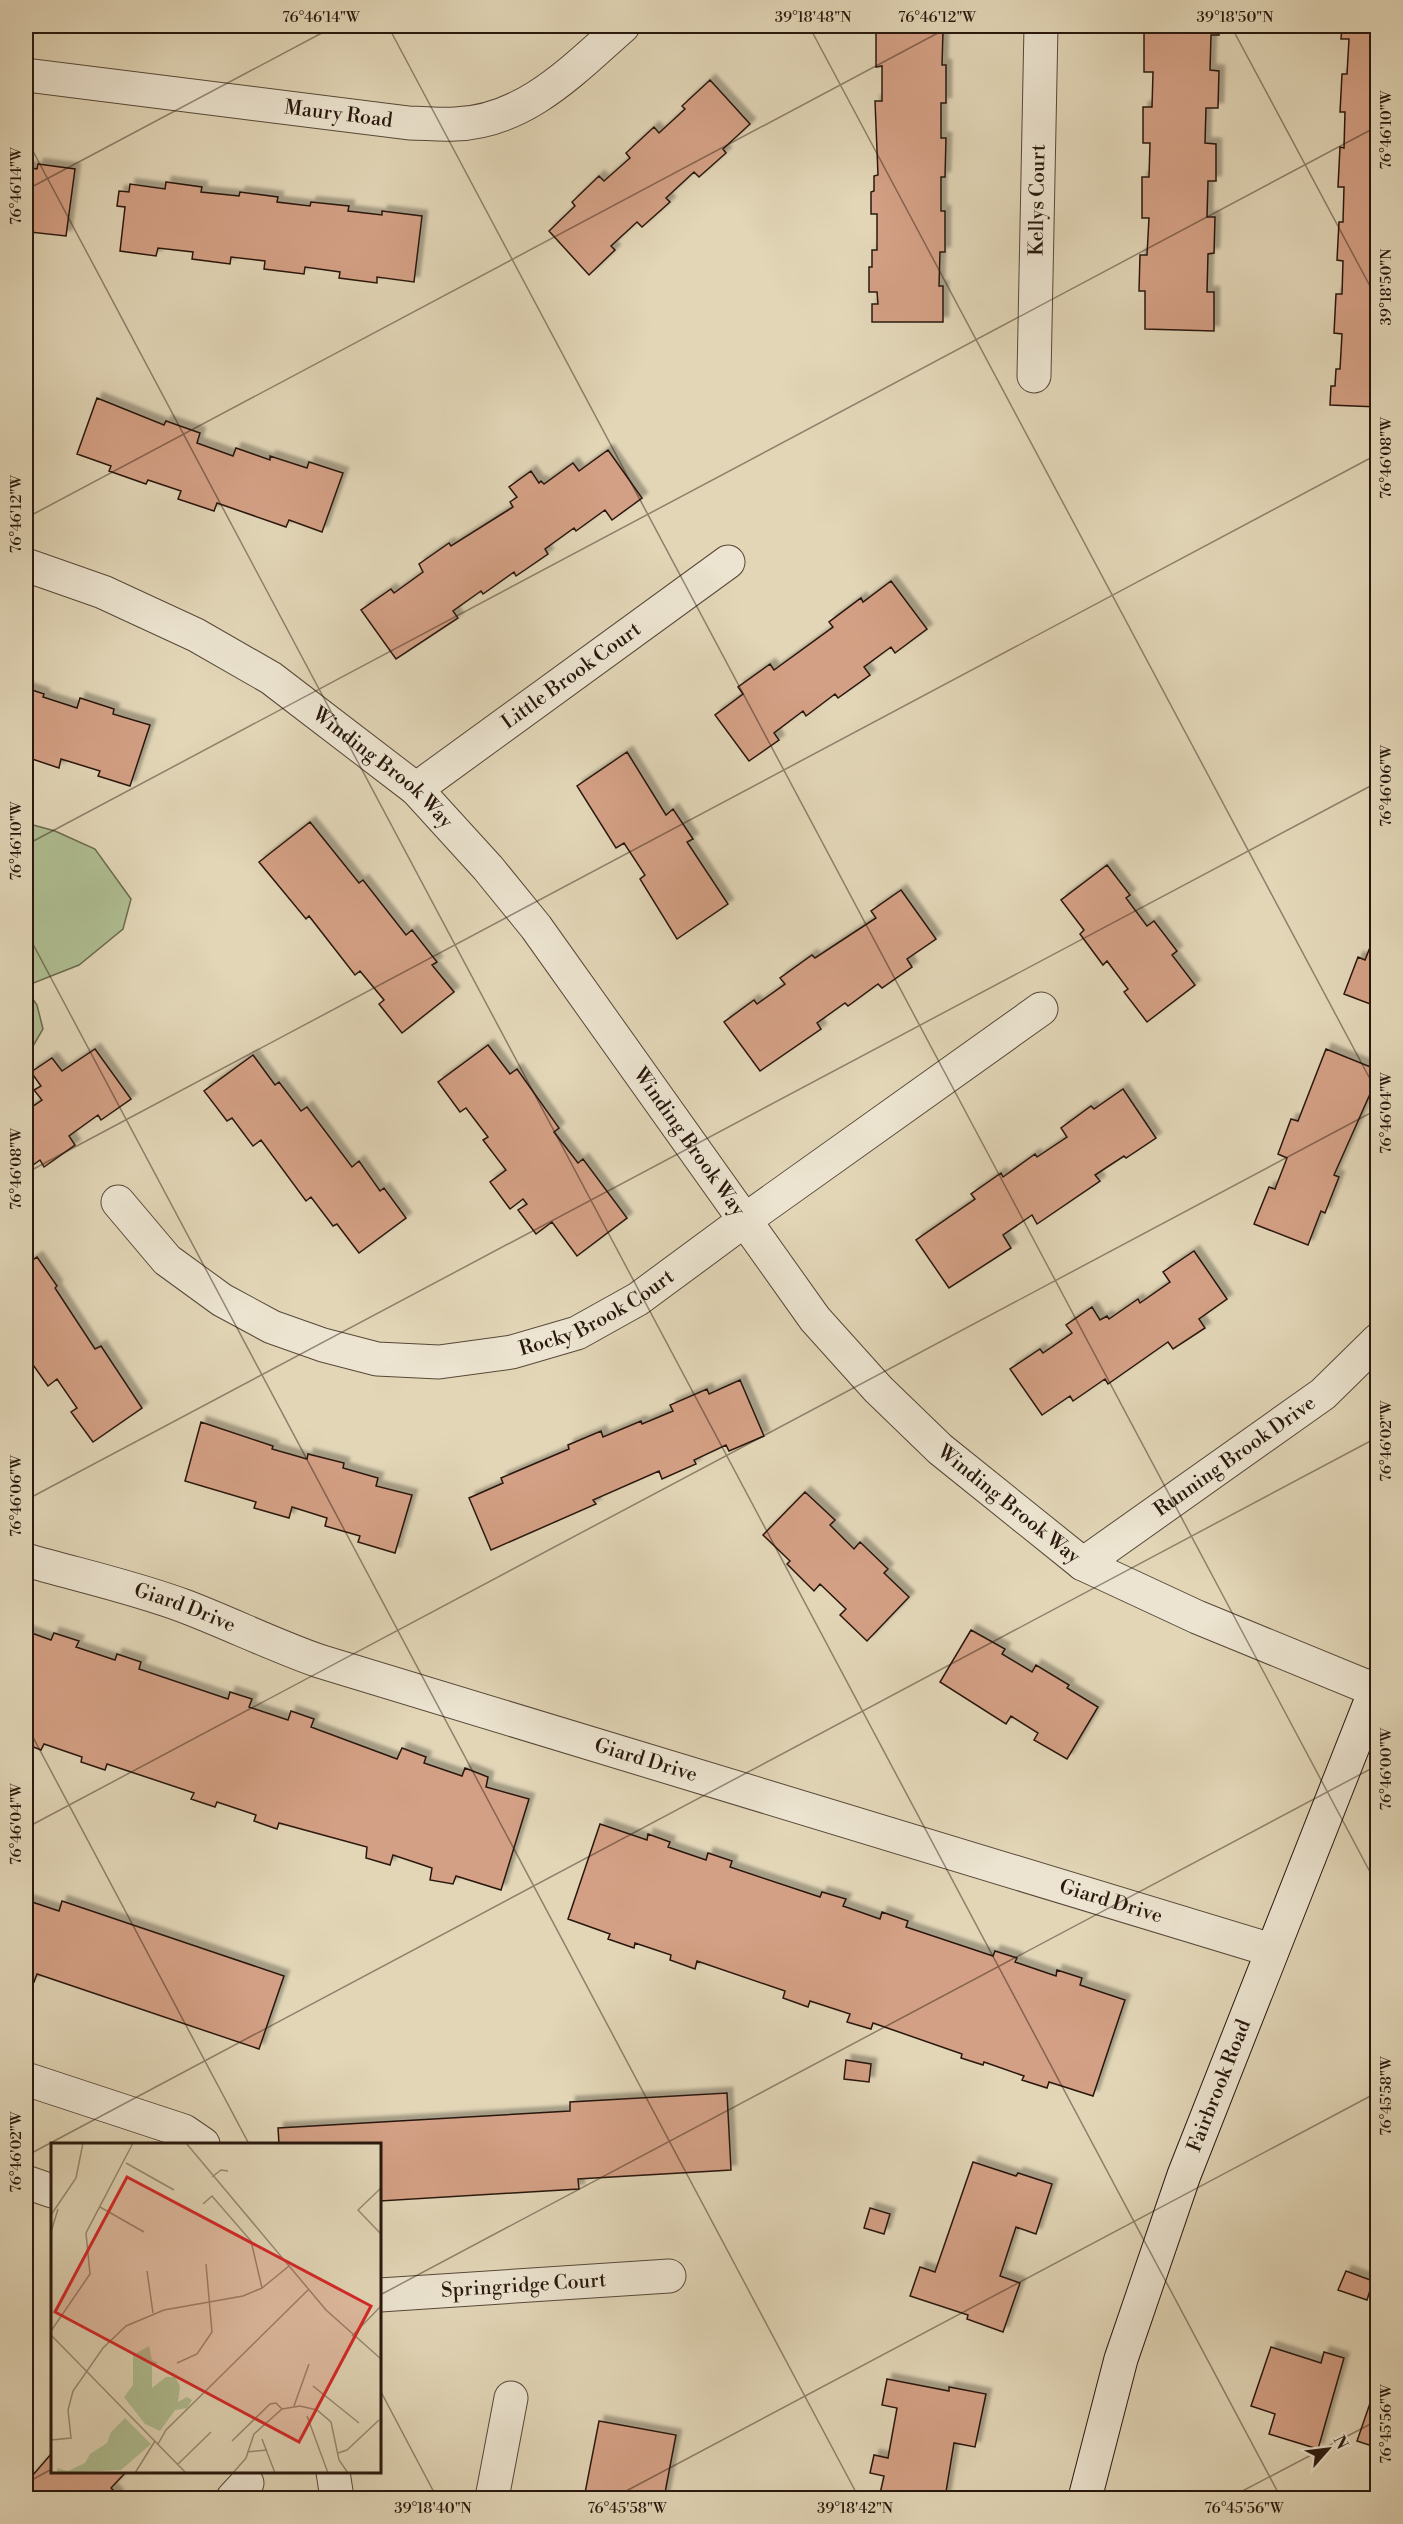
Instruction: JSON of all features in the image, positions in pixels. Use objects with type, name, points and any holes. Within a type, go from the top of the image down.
[{"type":"street","name":"Maury Road","points":[[26,75],[409,123],[457,124],[491,118],[525,106],[559,82],[623,26]]},
{"type":"street","name":"Kellys Court","points":[[1034,376],[1041,26]]},
{"type":"street","name":"Little Brook Court","points":[[416,789],[728,562]]},
{"type":"street","name":"Winding Brook Way","points":[[26,565],[103,592],[196,635],[271,678],[416,789],[488,868],[536,927],[815,1319],[878,1389],[940,1449],[1083,1564],[1197,1617],[1376,1687]]},
{"type":"street","name":"Rocky Brook Court","points":[[118,1202],[167,1260],[222,1300],[272,1327],[323,1346],[377,1359],[439,1362],[512,1352],[577,1333],[638,1299],[1041,1009]]},
{"type":"street","name":"Running Brook Drive","points":[[1083,1564],[1323,1394],[1377,1340]]},
{"type":"street","name":"Giard Drive","points":[[26,1560],[181,1605],[235,1626],[271,1644],[319,1661],[1271,1950]]},
{"type":"street","name":"Fairbrook Road","points":[[1085,2499],[1121,2359],[1184,2175],[1376,1687]]},
{"type":"street","points":[[26,2079],[184,2131],[200,2143]]},
{"type":"street","points":[[26,2182],[51,2191]]},
{"type":"street","name":"Springridge Court","points":[[381,2295],[669,2276]]},
{"type":"street","points":[[492,2499],[511,2398]]},
{"type":"street","points":[[333,2473],[337,2499]]},
{"type":"green space","points":[[26,823],[55,831],[95,849],[131,899],[123,929],[79,965],[26,986]]},
{"type":"green space","points":[[26,989],[37,1005],[43,1029],[29,1053],[26,1053]]},
{"type":"building","points":[[881,26],[950,26],[950,31],[943,31],[942,65],[946,65],[946,103],[941,103],[941,138],[946,138],[945,177],[941,177],[941,211],[945,211],[945,252],[940,252],[939,286],[943,286],[943,322],[872,322],[872,304],[878,304],[877,292],[869,292],[869,267],[872,267],[872,250],[877,250],[877,214],[871,214],[871,192],[874,191],[874,176],[878,175],[875,101],[882,101],[882,66],[876,67],[876,28],[881,28]]},
{"type":"building","points":[[1153,26],[1219,26],[1219,35],[1211,35],[1210,70],[1219,71],[1218,108],[1206,108],[1205,143],[1216,144],[1216,181],[1208,181],[1207,217],[1215,217],[1214,253],[1208,254],[1207,292],[1214,292],[1214,331],[1145,329],[1145,291],[1139,291],[1140,255],[1147,255],[1149,218],[1142,218],[1142,177],[1149,177],[1150,143],[1143,143],[1143,107],[1152,107],[1153,72],[1144,72],[1144,33],[1153,33]]},
{"type":"building","points":[[1342,26],[1378,26],[1378,407],[1330,405],[1331,386],[1335,386],[1336,369],[1340,369],[1342,334],[1334,333],[1336,294],[1342,294],[1343,261],[1337,260],[1339,222],[1343,222],[1344,187],[1338,187],[1340,147],[1344,148],[1345,112],[1340,112],[1342,74],[1347,74],[1349,39],[1341,39]]},
{"type":"building","points":[[710,80],[750,124],[723,149],[726,153],[699,177],[694,172],[666,198],[670,202],[642,227],[637,222],[611,246],[615,250],[589,275],[549,231],[575,206],[572,202],[599,176],[604,181],[630,158],[626,153],[654,127],[659,133],[685,109],[682,106]]},
{"type":"building","points":[[38,164],[75,169],[66,236],[30,232],[29,236],[26,236],[26,167],[37,169]]},
{"type":"building","points":[[166,182],[202,187],[201,192],[239,196],[240,192],[278,197],[277,202],[310,206],[311,202],[349,206],[348,211],[382,215],[382,211],[422,216],[414,282],[377,277],[377,283],[339,278],[340,272],[305,267],[304,274],[264,269],[265,261],[231,257],[230,264],[192,259],[193,252],[158,248],[156,256],[120,251],[125,207],[117,206],[119,191],[129,192],[130,184],[165,189]]},
{"type":"building","points":[[97,398],[164,425],[166,421],[200,433],[197,443],[233,456],[236,448],[270,460],[270,456],[307,468],[309,462],[343,473],[322,532],[289,520],[286,527],[217,503],[214,511],[178,499],[181,491],[148,480],[146,484],[109,471],[111,466],[77,454]]},
{"type":"building","points":[[608,450],[642,498],[612,520],[605,510],[576,531],[574,528],[545,549],[548,554],[516,576],[514,572],[483,594],[481,591],[453,611],[458,618],[396,659],[361,610],[391,589],[394,593],[423,572],[419,564],[449,543],[451,546],[513,507],[510,502],[517,497],[509,487],[531,471],[539,483],[541,481],[544,484],[573,463],[579,471]]},
{"type":"building","points":[[891,581],[927,629],[895,653],[891,647],[864,667],[870,675],[838,698],[835,694],[806,716],[803,711],[774,733],[779,740],[749,761],[715,715],[743,694],[738,687],[770,664],[774,670],[833,627],[829,622],[861,598],[863,602]]},
{"type":"building","points":[[26,688],[44,694],[43,697],[77,708],[80,698],[114,709],[113,714],[150,725],[130,786],[98,776],[100,771],[61,759],[59,768],[26,757]]},
{"type":"building","points":[[627,752],[666,815],[673,809],[693,839],[687,842],[728,904],[677,939],[640,879],[645,875],[624,843],[616,848],[577,786]]},
{"type":"building","points":[[310,822],[359,883],[363,880],[406,935],[412,930],[437,962],[432,965],[454,992],[402,1033],[379,1004],[384,1000],[360,971],[355,975],[309,916],[306,919],[259,862]]},
{"type":"building","points":[[1107,865],[1130,895],[1126,898],[1147,926],[1154,921],[1177,951],[1172,955],[1195,985],[1147,1022],[1124,992],[1128,989],[1107,961],[1103,965],[1080,934],[1084,930],[1061,900]]},
{"type":"building","points":[[901,890],[936,939],[907,959],[912,967],[882,988],[878,984],[848,1006],[845,1003],[817,1023],[821,1029],[760,1071],[724,1022],[754,1000],[757,1004],[785,984],[780,978],[812,955],[815,958],[876,918],[871,911]]},
{"type":"building","points":[[1378,927],[1378,1007],[1344,994],[1358,957],[1365,960]]},
{"type":"building","points":[[488,1045],[510,1074],[517,1069],[559,1128],[554,1132],[578,1163],[583,1159],[627,1218],[577,1256],[552,1222],[536,1234],[518,1210],[527,1204],[523,1199],[510,1209],[490,1182],[506,1170],[483,1140],[488,1137],[466,1108],[460,1112],[438,1082]]},
{"type":"building","points":[[95,1049],[131,1099],[101,1120],[98,1115],[69,1136],[75,1145],[44,1167],[40,1160],[26,1170],[26,1111],[42,1100],[34,1090],[41,1086],[31,1072],[52,1058],[62,1071]]},
{"type":"building","points":[[1326,1049],[1378,1070],[1378,1076],[1334,1175],[1339,1177],[1325,1213],[1321,1211],[1308,1245],[1254,1224],[1269,1187],[1275,1189],[1287,1158],[1278,1154],[1291,1119],[1298,1121]]},
{"type":"building","points":[[253,1055],[275,1085],[279,1082],[301,1111],[307,1107],[352,1167],[359,1161],[380,1191],[384,1188],[406,1218],[359,1253],[337,1224],[333,1226],[311,1197],[306,1201],[261,1140],[253,1146],[232,1118],[227,1121],[204,1091]]},
{"type":"building","points":[[1123,1089],[1156,1138],[1095,1175],[1100,1181],[1037,1224],[1032,1215],[1003,1235],[1011,1248],[949,1288],[916,1240],[975,1199],[971,1194],[1001,1173],[1003,1177],[1035,1154],[1037,1157],[1067,1137],[1061,1128],[1091,1106],[1094,1109]]},
{"type":"building","points":[[1194,1251],[1227,1299],[1199,1319],[1205,1328],[1173,1349],[1168,1342],[1108,1384],[1105,1379],[1073,1401],[1070,1396],[1042,1415],[1010,1369],[1040,1349],[1043,1353],[1072,1333],[1066,1325],[1092,1307],[1100,1320],[1107,1316],[1109,1319],[1138,1299],[1140,1303],[1170,1282],[1163,1272]]},
{"type":"building","points":[[37,1257],[95,1349],[101,1346],[142,1408],[93,1442],[71,1412],[77,1408],[57,1379],[48,1386],[26,1355],[28,1351],[26,1348],[26,1265]]},
{"type":"building","points":[[740,1380],[764,1436],[729,1451],[726,1445],[694,1460],[696,1464],[662,1479],[659,1471],[593,1500],[596,1504],[491,1550],[469,1498],[503,1483],[501,1478],[569,1449],[568,1445],[601,1431],[603,1437],[641,1421],[642,1424],[673,1411],[670,1405],[707,1389],[709,1394]]},
{"type":"building","points":[[201,1422],[273,1446],[272,1449],[307,1459],[308,1454],[344,1463],[343,1468],[378,1478],[376,1486],[412,1495],[395,1553],[358,1542],[360,1536],[325,1526],[327,1518],[292,1507],[289,1518],[254,1508],[256,1502],[185,1481]]},
{"type":"building","points":[[805,1492],[835,1520],[830,1525],[854,1549],[860,1542],[888,1569],[884,1573],[909,1597],[867,1641],[840,1615],[846,1609],[820,1584],[814,1591],[787,1564],[790,1561],[763,1535]]},
{"type":"building","points":[[971,1630],[1005,1649],[1002,1654],[1032,1672],[1036,1665],[1069,1685],[1067,1688],[1098,1707],[1067,1759],[1034,1740],[1038,1733],[1011,1716],[1006,1724],[940,1682]]},
{"type":"building","points":[[26,1631],[51,1640],[54,1633],[79,1641],[76,1647],[115,1660],[117,1654],[141,1662],[139,1669],[228,1699],[230,1692],[252,1699],[249,1707],[288,1720],[291,1711],[314,1719],[311,1727],[397,1759],[402,1748],[426,1757],[424,1763],[462,1776],[465,1768],[488,1777],[486,1787],[529,1799],[501,1890],[456,1876],[453,1884],[430,1880],[432,1868],[393,1855],[390,1865],[366,1858],[367,1847],[279,1823],[277,1829],[254,1821],[256,1815],[217,1802],[215,1807],[191,1799],[194,1793],[107,1764],[105,1770],[81,1762],[82,1757],[44,1744],[41,1750],[26,1744]]},
{"type":"building","points":[[600,1824],[647,1840],[648,1834],[670,1842],[668,1847],[706,1860],[708,1853],[732,1861],[730,1867],[820,1897],[822,1892],[846,1899],[843,1906],[880,1919],[882,1912],[908,1921],[906,1927],[993,1956],[995,1951],[1017,1958],[1015,1962],[1056,1976],[1057,1970],[1082,1978],[1080,1985],[1125,2000],[1093,2096],[1049,2082],[1047,2088],[1022,2080],[1024,2076],[984,2062],[983,2065],[961,2058],[962,2054],[873,2023],[871,2029],[847,2022],[850,2014],[810,2001],[808,2007],[783,1998],[785,1991],[697,1961],[695,1969],[670,1960],[671,1955],[635,1943],[634,1948],[608,1939],[610,1934],[568,1919]]},
{"type":"building","points":[[26,1900],[59,1911],[62,1901],[284,1976],[259,2049],[37,1974],[34,1982],[26,1979]]},
{"type":"building","points":[[846,2060],[871,2064],[869,2082],[844,2079]]},
{"type":"building","points":[[727,2093],[731,2170],[578,2179],[579,2189],[381,2201],[381,2143],[279,2143],[278,2128],[570,2111],[570,2102]]},
{"type":"building","points":[[973,2162],[1016,2176],[1018,2173],[1052,2184],[1036,2234],[1016,2227],[1000,2276],[1020,2283],[1003,2332],[967,2319],[968,2315],[910,2296],[920,2267],[935,2272]]},
{"type":"building","points":[[870,2208],[890,2214],[884,2234],[864,2228]]},
{"type":"building","points":[[1346,2271],[1373,2281],[1367,2300],[1338,2290]]},
{"type":"building","points":[[1271,2347],[1321,2363],[1324,2352],[1344,2358],[1318,2449],[1269,2434],[1275,2414],[1251,2406]]},
{"type":"building","points":[[887,2379],[949,2391],[949,2387],[986,2394],[975,2447],[954,2443],[945,2498],[879,2498],[884,2476],[870,2473],[874,2455],[888,2458],[897,2408],[882,2405]]},
{"type":"building","points":[[1378,2383],[1378,2448],[1357,2441]]},
{"type":"building","points":[[599,2421],[676,2435],[664,2498],[584,2498]]},
{"type":"building","points":[[51,2454],[51,2473],[125,2473],[111,2488],[118,2495],[115,2498],[26,2498],[26,2483]]}]
